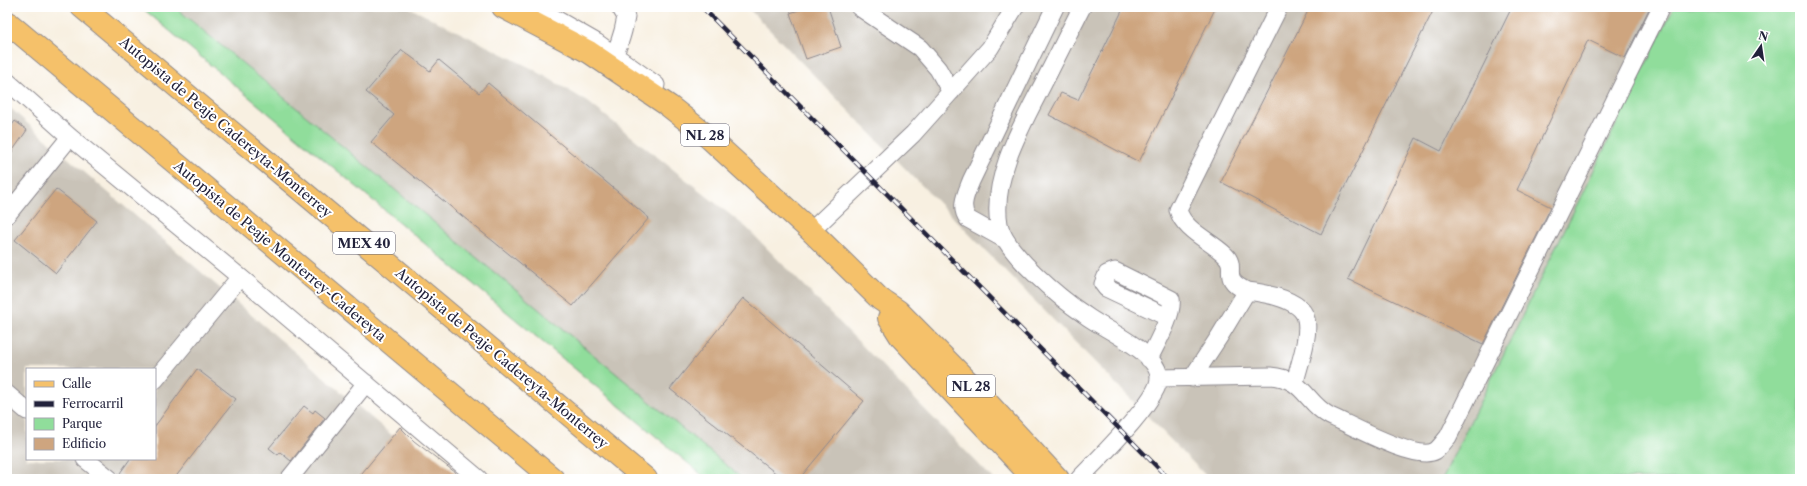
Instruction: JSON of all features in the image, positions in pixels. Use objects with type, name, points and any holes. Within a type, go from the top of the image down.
[{"type":"main road","name":"Autopista de Peaje Cadereyta-Monterrey","points":[[82,7],[646,479]]},
{"type":"main road","name":"NL 28","points":[[503,7],[533,11],[589,52],[611,60],[706,136],[811,231],[880,299],[898,311],[970,384],[1058,479]]},
{"type":"main road","name":"Autopista de Peaje Monterrey-Cadereyta","points":[[7,22],[553,479]]},
{"type":"main road","name":"NL 28","points":[[880,299],[891,323],[901,337],[1034,479]]},
{"type":"main road","points":[[965,407],[998,433],[1050,479]]},
{"type":"street","points":[[611,60],[622,38],[626,17],[620,7]]},
{"type":"street","points":[[859,7],[920,48],[938,69],[952,92]]},
{"type":"street","points":[[811,231],[913,134],[952,92],[990,48],[1015,7]]},
{"type":"street","points":[[1055,7],[971,182],[963,208],[964,214],[968,218],[1004,239],[1028,266],[1055,292],[1085,315],[1125,340],[1149,359],[1156,368],[1159,378],[1149,401],[1079,479]]},
{"type":"street","points":[[1004,239],[999,225],[998,208],[999,190],[1004,171],[1014,144],[1032,105],[1082,7]]},
{"type":"street","points":[[1280,7],[1178,210],[1181,219],[1189,227],[1227,258],[1230,279],[1237,286],[1248,291],[1268,293],[1284,299],[1298,308],[1306,317],[1308,330],[1295,382]]},
{"type":"street","points":[[1159,378],[1270,376],[1282,378],[1295,382],[1323,412],[1405,450],[1420,453],[1434,451],[1448,437],[1661,7]]},
{"type":"street","points":[[7,81],[70,137],[240,277],[479,479]]},
{"type":"street","points":[[7,215],[70,137]]},
{"type":"street","points":[[156,379],[240,277]]},
{"type":"street","points":[[1192,378],[1220,338],[1248,291]]},
{"type":"street","points":[[1149,359],[1167,317]]},
{"type":"street","points":[[289,479],[366,383]]},
{"type":"street","points":[[7,394],[26,410]]},
{"type":"street","points":[[86,460],[104,472]]},
{"type":"shaded area","points":[[176,7],[408,7],[531,68],[588,102],[747,228],[993,479],[742,479]]},
{"type":"shaded area","points":[[747,7],[1674,7],[1442,479],[1209,479]]},
{"type":"shaded area","points":[[7,105],[27,123],[443,479],[7,479]]},
{"type":"green space","points":[[141,7],[175,7],[743,479],[707,479]]},
{"type":"green space","points":[[1674,7],[1800,7],[1800,479],[1442,479]]},
{"type":"building","points":[[808,7],[828,7],[841,47],[806,59],[790,13]]},
{"type":"building","points":[[1124,7],[1216,7],[1139,162],[1049,115],[1061,93],[1078,100]]},
{"type":"building","points":[[1310,7],[1435,7],[1321,234],[1221,182]]},
{"type":"building","points":[[1512,7],[1650,7],[1625,58],[1588,40],[1517,190],[1551,207],[1483,344],[1348,279],[1416,138],[1441,151]]},
{"type":"building","points":[[402,50],[430,71],[439,60],[479,93],[488,83],[649,218],[573,306],[371,142],[394,115],[366,92]]},
{"type":"building","points":[[15,121],[27,130],[7,159],[7,132]]},
{"type":"building","points":[[56,189],[97,221],[56,273],[15,240]]},
{"type":"building","points":[[743,298],[864,401],[799,479],[783,479],[670,389]]},
{"type":"building","points":[[197,369],[236,399],[174,479],[128,479],[120,473],[129,460],[156,460],[156,425]]},
{"type":"building","points":[[304,406],[313,413],[315,410],[325,418],[291,461],[280,452],[278,455],[269,448]]},
{"type":"building","points":[[400,427],[414,441],[456,473],[452,479],[357,479]]},
{"type":"railway","points":[[702,7],[1169,479]]}]
